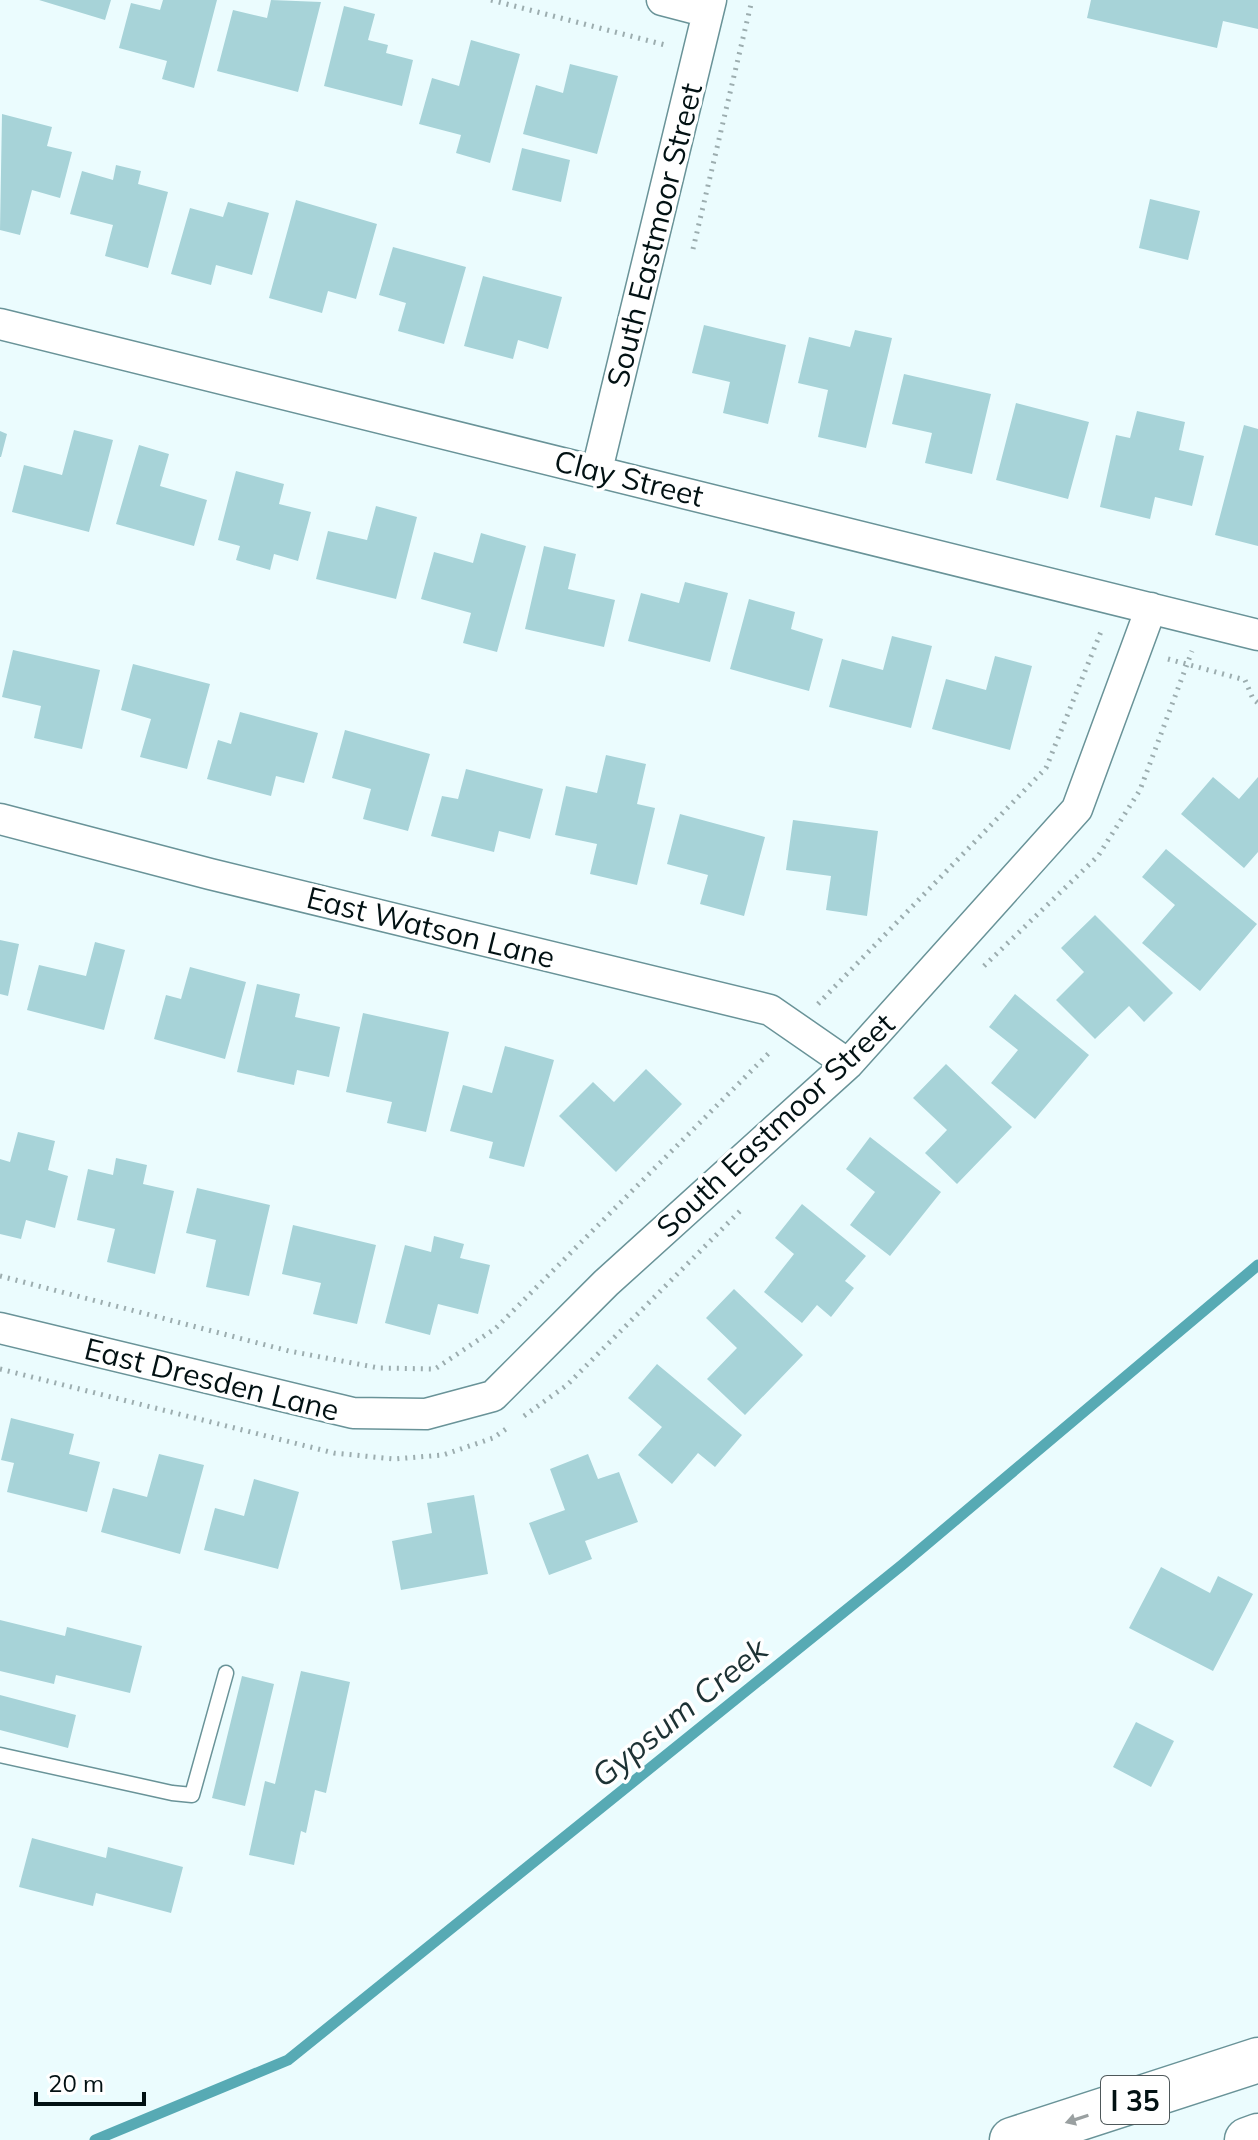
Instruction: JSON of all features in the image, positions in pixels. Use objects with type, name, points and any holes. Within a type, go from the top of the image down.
[{"type":"highway","name":"I 35","points":[[1012,2140],[1258,2060]]},
{"type":"highway","points":[[1247,2140],[1258,2136]]},
{"type":"street","points":[[662,0],[709,6]]},
{"type":"street","name":"South Eastmoor Street","points":[[597,470],[709,6]]},
{"type":"street","name":"Clay Street","points":[[0,324],[1258,635]]},
{"type":"street","name":"South Eastmoor Street","points":[[426,1414],[493,1396],[606,1283],[848,1064],[1077,809],[1151,608]]},
{"type":"street","name":"East Watson Lane","points":[[0,819],[210,874],[770,1010],[848,1064]]},
{"type":"street","name":"East Dresden Lane","points":[[0,1328],[353,1413],[426,1414]]},
{"type":"lane","points":[[0,1755],[192,1795],[226,1673]]},
{"type":"path","points":[[491,0],[674,47]]},
{"type":"path","points":[[693,249],[752,0]]},
{"type":"path","points":[[0,1276],[289,1351],[379,1368],[435,1369],[496,1328],[1046,768],[1105,620]]},
{"type":"path","points":[[1097,641],[1245,680],[1258,703]]},
{"type":"building","points":[[39,0],[111,0],[105,20]]},
{"type":"building","points":[[163,0],[217,0],[194,88],[162,79],[167,61],[119,48],[131,3],[160,10]]},
{"type":"building","points":[[271,0],[321,2],[298,92],[217,71],[233,10],[267,18]]},
{"type":"building","points":[[1091,0],[1258,0],[1258,29],[1223,21],[1217,48],[1087,18]]},
{"type":"building","points":[[344,6],[375,14],[368,40],[388,45],[386,53],[413,60],[402,106],[324,86]]},
{"type":"building","points":[[471,40],[520,54],[490,163],[456,153],[461,135],[419,124],[432,78],[459,86]]},
{"type":"building","points":[[570,64],[618,76],[597,154],[523,134],[536,85],[563,93]]},
{"type":"building","points":[[2,114],[52,127],[47,146],[72,152],[60,198],[32,190],[20,235],[0,230]]},
{"type":"building","points":[[522,148],[570,160],[561,202],[512,190]]},
{"type":"building","points":[[116,165],[141,171],[138,184],[168,192],[148,268],[105,256],[113,225],[70,214],[82,171],[113,180]]},
{"type":"building","points":[[1150,199],[1200,211],[1188,260],[1139,248]]},
{"type":"building","points":[[296,200],[377,224],[356,299],[328,291],[322,313],[269,298]]},
{"type":"building","points":[[228,202],[269,213],[252,275],[216,265],[211,285],[171,274],[190,208],[223,217]]},
{"type":"building","points":[[393,247],[466,267],[444,344],[398,331],[406,303],[379,295]]},
{"type":"building","points":[[483,276],[562,297],[548,349],[518,340],[513,359],[464,346]]},
{"type":"building","points":[[704,325],[786,345],[768,424],[723,413],[730,382],[692,373]]},
{"type":"building","points":[[855,330],[892,338],[866,448],[818,437],[828,390],[798,383],[809,337],[850,347]]},
{"type":"building","points":[[904,374],[991,394],[972,474],[925,463],[932,433],[892,424]]},
{"type":"building","points":[[1016,403],[1089,422],[1068,499],[996,480]]},
{"type":"building","points":[[1137,411],[1185,422],[1179,450],[1204,456],[1192,506],[1155,497],[1150,519],[1100,507],[1116,435],[1130,438]]},
{"type":"building","points":[[1244,425],[1258,429],[1258,546],[1215,535]]},
{"type":"building","points":[[74,430],[113,440],[89,532],[12,512],[24,465],[62,475]]},
{"type":"building","points":[[0,431],[7,434],[1,457],[0,457]]},
{"type":"building","points":[[139,445],[169,454],[160,486],[207,500],[194,546],[116,524]]},
{"type":"building","points":[[236,471],[284,484],[279,504],[311,512],[298,561],[274,554],[270,570],[236,560],[240,546],[218,540]]},
{"type":"building","points":[[376,506],[417,517],[396,599],[316,579],[328,531],[367,540]]},
{"type":"building","points":[[481,533],[526,546],[497,652],[463,643],[471,613],[421,599],[434,552],[473,563]]},
{"type":"building","points":[[544,546],[576,554],[568,589],[615,600],[604,647],[525,629]]},
{"type":"building","points":[[685,582],[728,593],[710,662],[628,641],[641,593],[679,603]]},
{"type":"building","points":[[749,599],[795,612],[791,629],[823,639],[809,691],[730,669]]},
{"type":"building","points":[[892,636],[932,646],[911,728],[829,707],[842,659],[883,670]]},
{"type":"building","points":[[13,650],[100,670],[82,749],[34,738],[41,706],[2,697]]},
{"type":"building","points":[[995,656],[1032,666],[1010,750],[932,729],[946,679],[986,690]]},
{"type":"building","points":[[133,664],[210,684],[187,769],[140,757],[151,719],[121,710]]},
{"type":"building","points":[[240,712],[318,733],[304,783],[276,776],[271,796],[207,779],[218,740],[231,744]]},
{"type":"building","points":[[345,730],[430,754],[408,831],[363,819],[371,789],[332,778]]},
{"type":"building","points":[[606,755],[646,764],[637,804],[655,808],[637,885],[590,874],[597,844],[555,835],[566,786],[597,793]]},
{"type":"building","points":[[466,769],[543,789],[530,839],[499,831],[494,852],[431,836],[442,796],[458,799]]},
{"type":"building","points":[[1213,777],[1239,799],[1258,777],[1258,852],[1244,868],[1181,814]]},
{"type":"building","points":[[680,814],[765,837],[744,916],[700,904],[708,875],[667,864]]},
{"type":"building","points":[[793,820],[878,831],[867,916],[826,910],[831,876],[786,870]]},
{"type":"building","points":[[1166,849],[1257,924],[1200,991],[1142,943],[1175,905],[1142,877]]},
{"type":"building","points":[[1095,915],[1173,993],[1144,1022],[1129,1006],[1095,1039],[1056,1000],[1084,972],[1061,948]]},
{"type":"building","points":[[0,940],[19,944],[8,996],[0,994]]},
{"type":"building","points":[[95,942],[125,950],[104,1030],[27,1010],[39,965],[86,976]]},
{"type":"building","points":[[190,967],[246,982],[225,1059],[154,1039],[166,995],[181,999]]},
{"type":"building","points":[[257,984],[300,994],[295,1017],[340,1027],[329,1077],[297,1070],[294,1085],[237,1072]]},
{"type":"building","points":[[1015,994],[1089,1055],[1035,1119],[991,1083],[1018,1050],[989,1027]]},
{"type":"building","points":[[363,1013],[449,1032],[426,1132],[387,1123],[392,1102],[346,1092]]},
{"type":"building","points":[[505,1046],[554,1060],[524,1167],[489,1158],[493,1142],[450,1131],[463,1085],[492,1093]]},
{"type":"building","points":[[946,1064],[1012,1127],[957,1184],[925,1153],[947,1130],[913,1098]]},
{"type":"building","points":[[646,1069],[682,1104],[616,1172],[559,1116],[593,1082],[614,1102]]},
{"type":"building","points":[[18,1132],[55,1141],[48,1170],[68,1176],[55,1228],[26,1220],[21,1239],[0,1234],[0,1159],[10,1162]]},
{"type":"building","points":[[870,1137],[941,1192],[890,1256],[850,1225],[875,1192],[846,1169]]},
{"type":"building","points":[[116,1158],[147,1165],[143,1184],[174,1191],[155,1274],[107,1262],[115,1229],[77,1220],[88,1169],[113,1175]]},
{"type":"building","points":[[197,1188],[270,1205],[249,1296],[206,1287],[216,1240],[186,1233]]},
{"type":"building","points":[[802,1204],[866,1256],[845,1281],[854,1288],[831,1317],[817,1305],[802,1323],[764,1292],[794,1254],[775,1238]]},
{"type":"building","points":[[293,1225],[376,1245],[357,1324],[313,1314],[321,1283],[282,1274]]},
{"type":"building","points":[[434,1236],[464,1244],[460,1258],[490,1265],[478,1314],[438,1304],[430,1335],[385,1323],[405,1245],[431,1252]]},
{"type":"building","points":[[734,1289],[803,1355],[745,1415],[707,1379],[737,1348],[706,1318]]},
{"type":"building","points":[[657,1364],[742,1435],[715,1467],[698,1453],[672,1484],[638,1455],[662,1427],[628,1398]]},
{"type":"building","points":[[11,1418],[74,1434],[69,1454],[100,1462],[87,1512],[7,1492],[14,1463],[1,1460]]},
{"type":"building","points":[[159,1454],[204,1465],[180,1554],[101,1532],[113,1488],[147,1497]]},
{"type":"building","points":[[588,1454],[598,1479],[619,1472],[638,1522],[585,1541],[592,1559],[549,1575],[529,1523],[565,1510],[550,1469]]},
{"type":"building","points":[[254,1479],[299,1492],[278,1569],[204,1550],[215,1508],[244,1516]]},
{"type":"building","points":[[474,1495],[488,1574],[401,1590],[392,1541],[432,1533],[427,1503]]},
{"type":"building","points":[[1161,1567],[1210,1593],[1218,1576],[1253,1594],[1213,1671],[1129,1628]]},
{"type":"building","points":[[0,1620],[65,1636],[67,1627],[142,1646],[130,1693],[56,1675],[54,1684],[0,1671]]},
{"type":"building","points":[[301,1671],[350,1682],[326,1793],[315,1790],[306,1833],[301,1831],[294,1865],[249,1855],[265,1781],[275,1784]]},
{"type":"building","points":[[242,1676],[274,1684],[245,1806],[212,1798]]},
{"type":"building","points":[[0,1695],[76,1715],[68,1748],[0,1730]]},
{"type":"building","points":[[1136,1722],[1174,1741],[1151,1787],[1113,1767]]},
{"type":"building","points":[[32,1838],[106,1858],[108,1847],[183,1867],[171,1913],[96,1893],[93,1906],[19,1887]]},
{"type":"waterway","name":"Gypsum Creek","points":[[95,2140],[288,2060],[902,1565],[1258,1265]]}]
